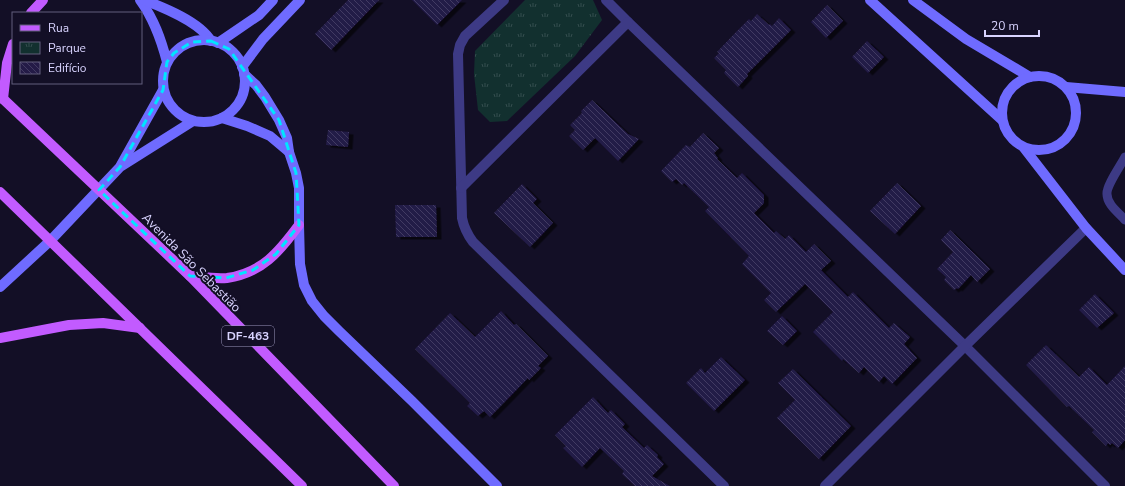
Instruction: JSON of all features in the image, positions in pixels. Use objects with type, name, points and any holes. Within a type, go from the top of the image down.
[{"type":"main road","points":[[32,12],[43,0]]},
{"type":"main road","points":[[2,97],[7,63],[12,47]]},
{"type":"main road","name":"Avenida São Sebastião","points":[[2,97],[190,276],[394,486]]},
{"type":"main road","points":[[0,192],[302,486]]},
{"type":"main road","points":[[190,276],[226,278],[253,270],[276,254],[287,242],[298,225]]},
{"type":"main road","points":[[0,338],[74,324],[103,323],[140,328]]},
{"type":"street","points":[[140,0],[157,29],[167,62]]},
{"type":"street","points":[[144,0],[193,23],[215,42],[229,49],[243,70],[265,97],[279,120],[287,138],[289,152],[299,188],[298,225],[300,264],[304,285],[312,301],[324,316],[497,486]]},
{"type":"street","points":[[273,0],[259,15],[215,42],[201,40],[192,42],[174,53],[167,62],[162,78],[163,90],[167,100],[181,115],[193,121],[212,122],[233,111],[240,100],[244,87],[243,70],[263,39],[300,0]]},
{"type":"street","points":[[504,0],[465,36],[459,50],[461,188],[462,218],[464,228],[473,242],[724,486]]},
{"type":"street","points":[[606,0],[965,346],[1105,486]]},
{"type":"street","points":[[870,0],[1002,120]]},
{"type":"street","points":[[913,0],[966,40],[1030,77]]},
{"type":"street","points":[[461,188],[628,22]]},
{"type":"street","points":[[1024,148],[1039,151],[1053,148],[1066,140],[1074,128],[1077,114],[1074,99],[1066,87],[1055,79],[1043,76],[1030,77],[1017,83],[1008,93],[1002,106],[1002,120],[1006,131],[1014,141],[1024,148],[1086,228],[1125,270]]},
{"type":"street","points":[[1066,87],[1125,92]]},
{"type":"street","points":[[0,287],[50,241],[120,167],[163,90]]},
{"type":"street","points":[[222,118],[247,126],[270,136],[289,152]]},
{"type":"street","points":[[120,167],[193,121]]},
{"type":"street","points":[[826,486],[965,346],[1086,228]]},
{"type":"lane","points":[[1125,157],[1109,187],[1107,194],[1111,205],[1125,220]]},
{"type":"highlighted area","points":[[211,41],[229,49],[279,120],[296,173],[299,225],[276,254],[253,270],[226,278],[190,276],[99,190],[120,167],[163,90],[167,62],[174,53],[192,42]]},
{"type":"green space","points":[[525,0],[593,0],[602,20],[575,56],[507,121],[490,122],[478,110],[474,74],[475,51]]},
{"type":"building","points":[[348,0],[379,0],[331,50],[315,34]]},
{"type":"building","points":[[412,0],[462,0],[437,25]]},
{"type":"building","points":[[827,5],[843,21],[826,38],[811,22]]},
{"type":"building","points":[[757,14],[772,26],[779,18],[791,30],[747,74],[748,76],[738,87],[724,73],[726,70],[714,58],[719,53],[717,52],[737,31],[749,19],[751,21]]},
{"type":"building","points":[[867,41],[884,57],[868,73],[852,57]]},
{"type":"building","points":[[592,100],[628,134],[639,139],[618,161],[595,138],[583,150],[569,136],[575,130],[570,125]]},
{"type":"building","points":[[328,130],[349,132],[348,147],[326,145]]},
{"type":"building","points":[[703,133],[719,148],[714,153],[718,158],[717,159],[737,178],[742,173],[764,195],[764,203],[754,213],[774,233],[776,231],[785,239],[789,235],[806,252],[814,244],[831,261],[821,270],[848,297],[853,292],[889,328],[894,323],[910,337],[904,344],[917,358],[892,384],[884,376],[879,382],[864,367],[859,373],[843,359],[842,361],[813,332],[833,312],[805,284],[776,312],[764,300],[771,293],[742,264],[749,256],[705,211],[709,207],[684,183],[682,185],[676,179],[672,182],[661,171],[686,145],[690,147]]},
{"type":"building","points":[[897,183],[921,206],[895,234],[870,211]]},
{"type":"building","points":[[522,184],[537,199],[533,203],[553,223],[530,247],[494,213]]},
{"type":"building","points":[[395,205],[436,205],[437,237],[396,237]]},
{"type":"building","points":[[950,230],[990,269],[977,282],[971,275],[958,289],[957,288],[954,290],[944,280],[946,277],[937,269],[953,252],[941,240]]},
{"type":"building","points":[[1095,294],[1114,313],[1097,328],[1079,310]]},
{"type":"building","points":[[501,311],[548,356],[538,366],[541,368],[529,380],[528,378],[490,417],[484,411],[478,416],[467,406],[470,403],[415,349],[450,313],[475,337]]},
{"type":"building","points":[[782,316],[797,331],[783,345],[767,331]]},
{"type":"building","points":[[1046,345],[1079,377],[1089,367],[1107,385],[1125,366],[1125,440],[1118,448],[1112,443],[1110,445],[1108,443],[1106,446],[1092,432],[1094,430],[1069,406],[1067,407],[1026,365]]},
{"type":"building","points":[[721,357],[745,380],[714,411],[686,383],[701,368],[705,373]]},
{"type":"building","points":[[793,369],[851,426],[819,459],[777,418],[795,400],[778,383]]},
{"type":"building","points":[[593,397],[608,413],[611,410],[625,424],[622,427],[644,448],[647,445],[658,455],[657,457],[664,464],[652,476],[670,486],[635,486],[622,474],[624,471],[600,448],[582,467],[563,448],[566,446],[555,435]]}]
